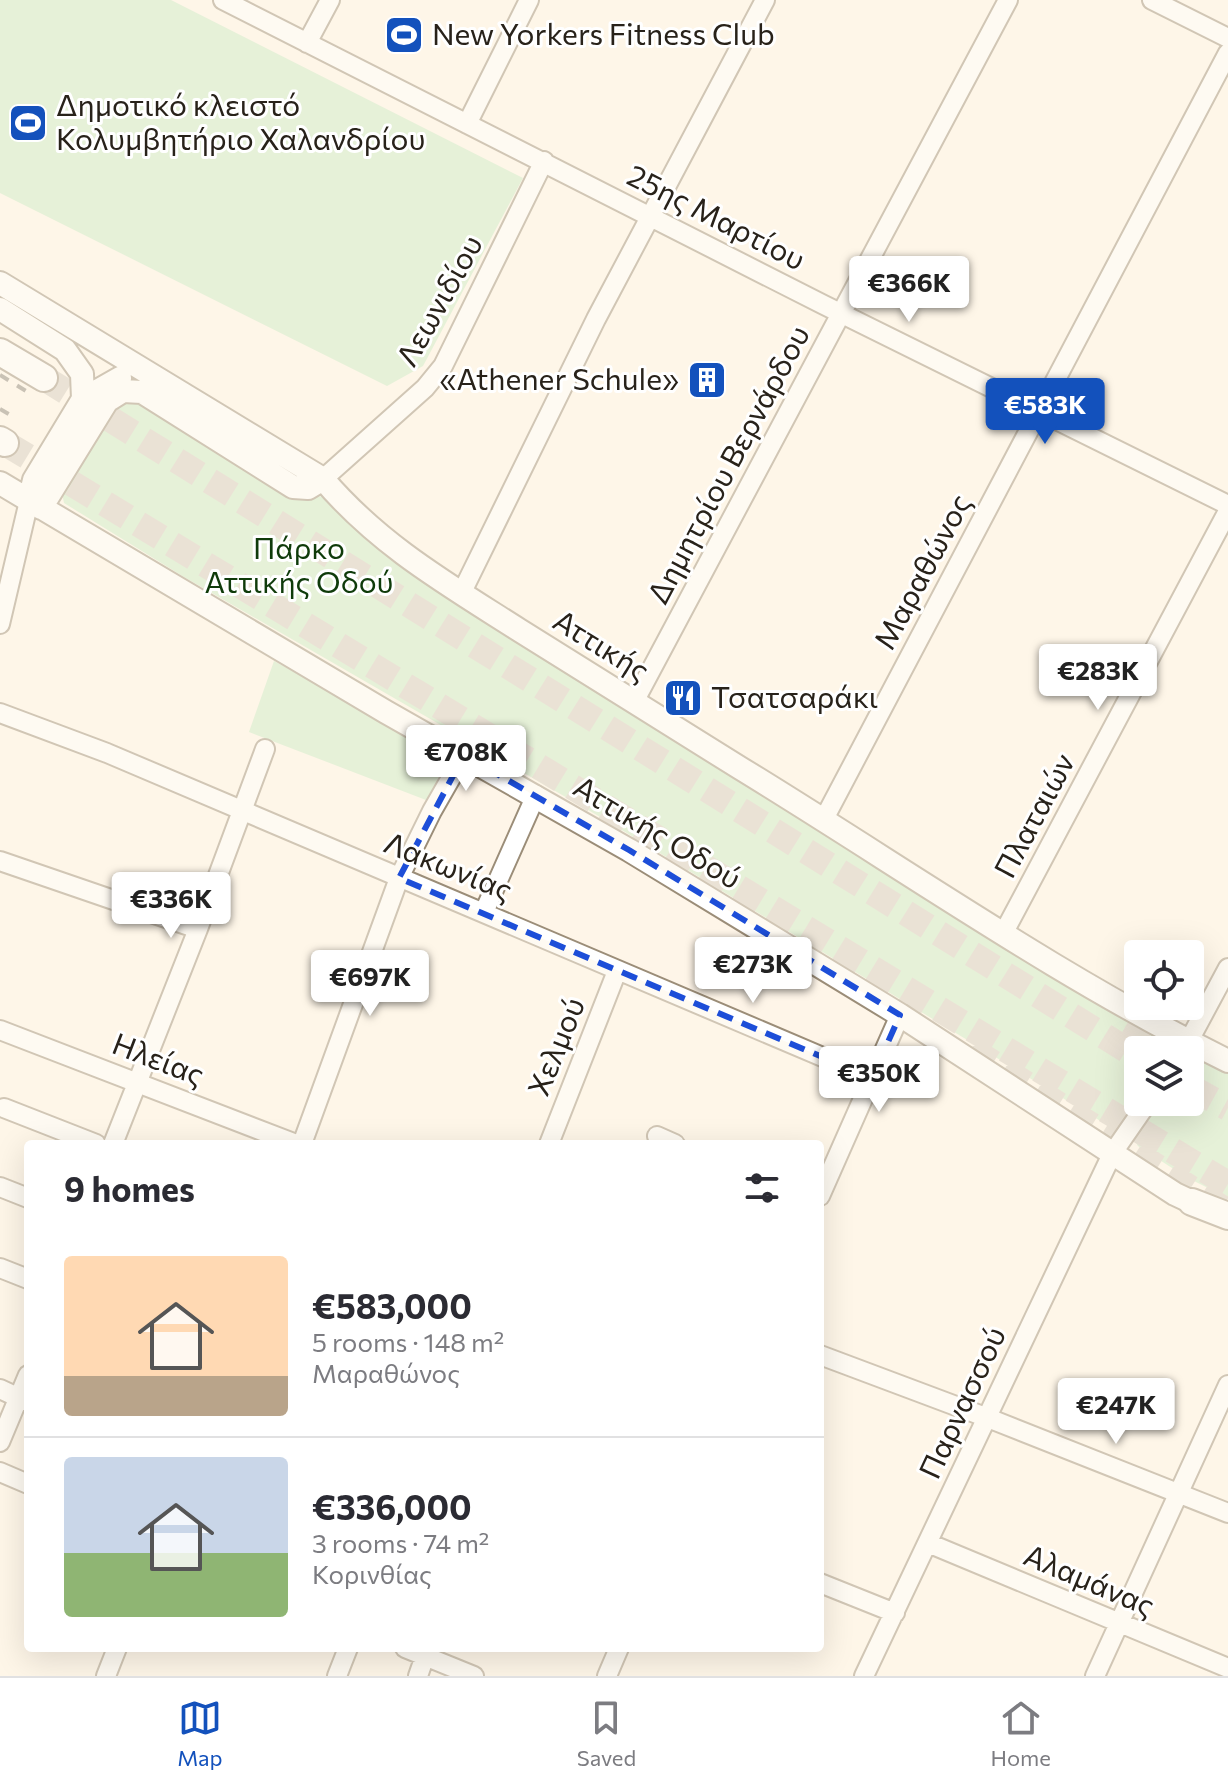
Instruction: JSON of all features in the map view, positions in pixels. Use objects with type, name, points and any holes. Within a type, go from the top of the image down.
[{"type":"highway","points":[[0,352],[44,378]]},
{"type":"highway","points":[[1192,1202],[1228,1216]]},
{"type":"main road","name":"Αττικής","points":[[3,298],[146,373],[323,479],[350,511],[369,527],[461,594],[1171,1036]]},
{"type":"main road","name":"Αττικής","points":[[3,298],[65,350],[82,374],[83,399]]},
{"type":"main road","points":[[35,504],[34,480],[83,399],[111,381],[146,373]]},
{"type":"main road","points":[[35,504],[107,401],[123,391],[142,392],[293,487],[308,488],[323,479]]},
{"type":"main road","name":"Αττικής Οδού","points":[[0,483],[386,712],[536,795],[900,1015],[1112,1154],[1192,1202]]},
{"type":"main road","name":"Αττικής","points":[[1204,1052],[1228,1061]]},
{"type":"street","name":"25ης Μαρτίου","points":[[223,0],[1228,508]]},
{"type":"street","points":[[307,43],[330,0]]},
{"type":"street","points":[[467,124],[529,0]]},
{"type":"street","points":[[461,594],[650,215],[765,0]]},
{"type":"street","name":"Δημητρίου Βερνάρδου","points":[[634,702],[1008,0]]},
{"type":"street","points":[[1152,0],[1228,38]]},
{"type":"street","name":"Μαραθώνος","points":[[824,819],[1228,53]]},
{"type":"street","name":"Λεωνιδίου","points":[[323,479],[425,388],[443,366],[544,161]]},
{"type":"street","points":[[0,624],[35,504]]},
{"type":"street","name":"Πλαταιών","points":[[1003,934],[1228,508]]},
{"type":"street","name":"Λακωνίας","points":[[0,713],[107,753],[872,1078]]},
{"type":"street","points":[[115,1140],[265,749]]},
{"type":"street","points":[[301,1140],[399,878],[464,755]]},
{"type":"street","points":[[484,912],[536,795]]},
{"type":"street","points":[[0,861],[198,929]]},
{"type":"street","points":[[1192,1036],[1228,968]]},
{"type":"street","name":"Χελμού","points":[[551,1140],[617,971]]},
{"type":"street","points":[[824,1187],[900,1015]]},
{"type":"street","name":"Ηλείας","points":[[0,1030],[289,1140]]},
{"type":"street","points":[[4,1108],[86,1140]]},
{"type":"street","name":"Παρνασσού","points":[[864,1676],[1112,1154],[1138,1116]]},
{"type":"street","points":[[657,1136],[666,1140]]},
{"type":"street","points":[[0,1187],[24,1196]]},
{"type":"street","name":"Αττικής Οδού","points":[[1192,1202],[1199,1213],[1228,1232]]},
{"type":"street","points":[[0,1268],[24,1277]]},
{"type":"street","points":[[824,1356],[1228,1513]]},
{"type":"street","points":[[1095,1676],[1228,1385]]},
{"type":"street","points":[[0,1389],[24,1399],[0,1442]]},
{"type":"street","points":[[0,1472],[24,1482]]},
{"type":"street","name":"Αλαμάνας","points":[[928,1543],[1228,1668]]},
{"type":"street","points":[[824,1585],[895,1613]]},
{"type":"street","points":[[106,1676],[115,1652]]},
{"type":"street","points":[[337,1676],[346,1652]]},
{"type":"street","points":[[415,1652],[474,1676]]},
{"type":"street","points":[[607,1676],[617,1652]]},
{"type":"street","points":[[418,1676],[425,1656]]},
{"type":"highlighted area","points":[[464,755],[629,850],[900,1015],[872,1078],[399,878]]},
{"type":"green space","points":[[0,0],[171,0],[523,178],[423,366],[387,386],[0,193]]},
{"type":"green space","name":"Πάρκο Αττικής Οδού","points":[[137,400],[286,494],[299,499],[324,496],[368,538],[967,925],[1124,1014],[1124,1020],[1134,1020],[1162,1036],[1124,1036],[1124,1112],[1112,1128],[602,818],[184,577],[64,503],[62,493],[118,403]]},
{"type":"green space","points":[[274,661],[438,750],[441,769],[426,800],[249,732]]},
{"type":"green space","points":[[1204,1060],[1228,1072],[1228,1198],[1186,1177],[1138,1146],[1134,1139],[1150,1116],[1204,1116]]},
{"type":"tunnel","points":[[44,378],[1124,1048]]},
{"type":"tunnel","points":[[5,443],[1228,1184]]},
{"type":"tunnel","points":[[1124,1029],[1136,1036]]},
{"type":"tunnel","points":[[971,1049],[1222,1208]]},
{"type":"tunnel","points":[[1204,1095],[1228,1108]]},
{"type":"railway","points":[[0,375],[31,394]]},
{"type":"railway","points":[[0,409],[17,419]]},
{"type":"place","name":"New Yorkers Fitness Club","points":[[404,35]]},
{"type":"place","name":"Δημοτικό κλειστό Κολυμβητήριο Χαλανδρίου","points":[[28,123]]},
{"type":"place","name":"«Athener Schule»","points":[[707,380]]},
{"type":"place","name":"Τσατσαράκι","points":[[683,698]]}]
